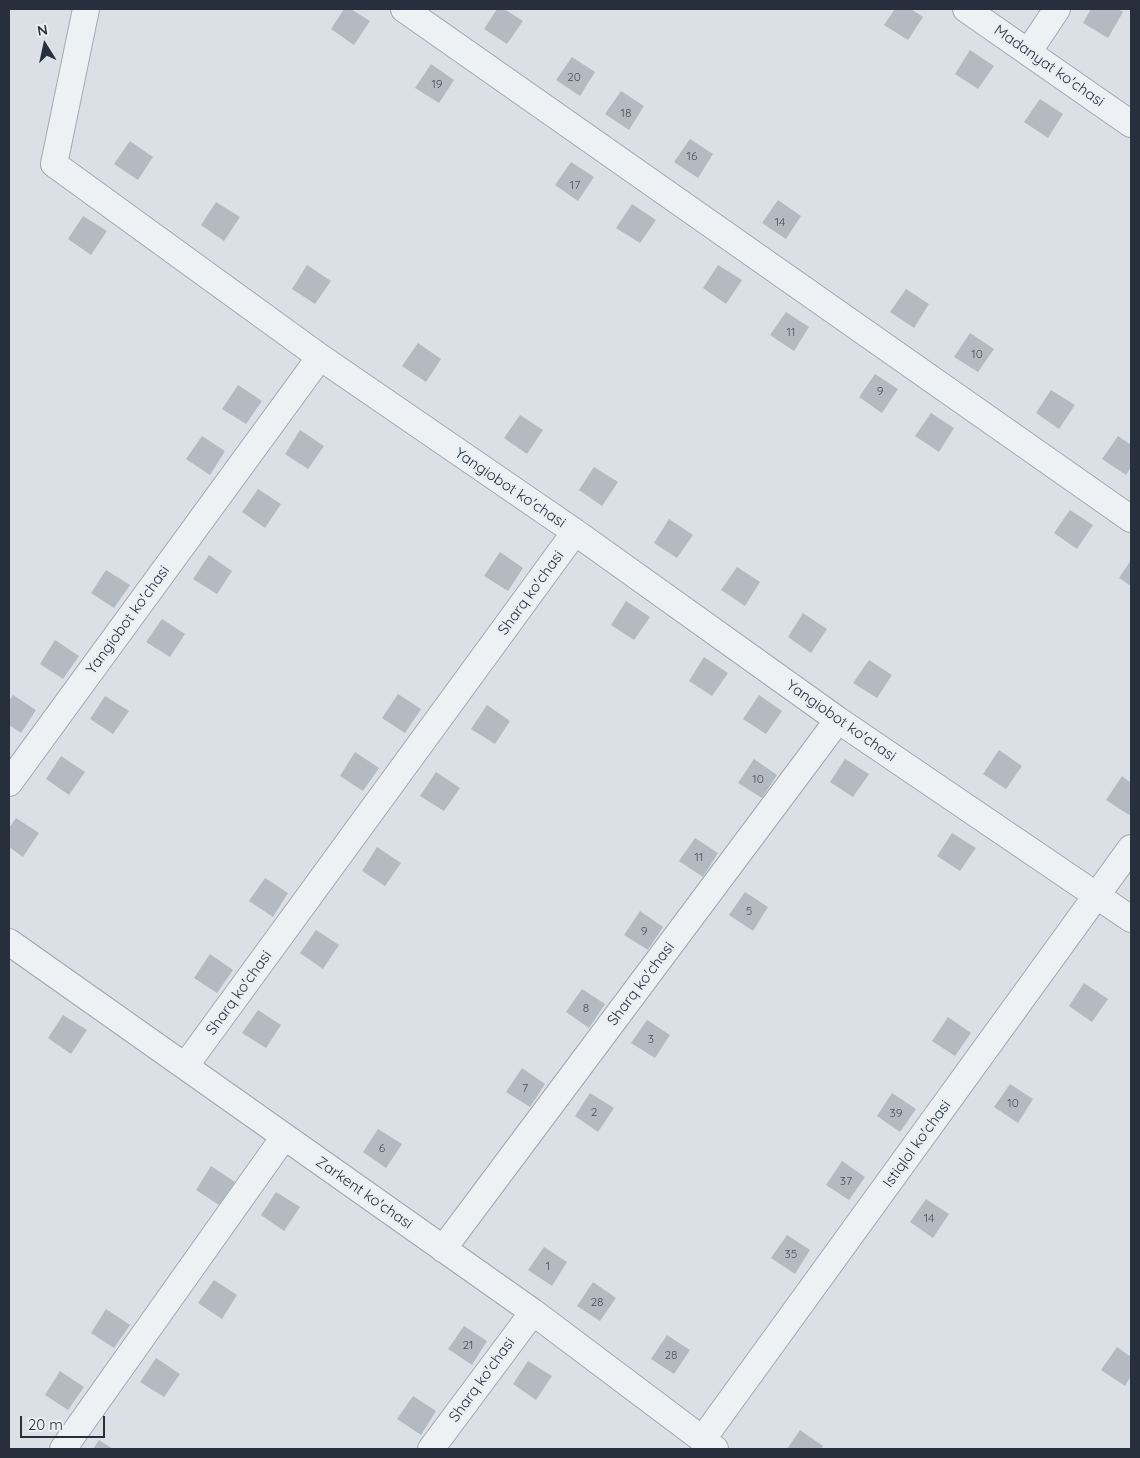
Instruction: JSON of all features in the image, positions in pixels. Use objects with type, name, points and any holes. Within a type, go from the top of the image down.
[{"type":"street","points":[[86,9],[54,164],[320,357]]},
{"type":"street","points":[[404,9],[1131,519]]},
{"type":"street","name":"Madanyat ko'chasi","points":[[966,9],[1029,51],[1131,124]]},
{"type":"street","points":[[1029,51],[1057,9]]},
{"type":"street","name":"Yangiobot ko'chasi","points":[[9,783],[320,357],[575,532],[838,720],[1131,920]]},
{"type":"street","name":"Sharq ko'chasi","points":[[186,1065],[575,532]]},
{"type":"street","name":"Sharq ko'chasi","points":[[443,1249],[838,720]]},
{"type":"street","name":"Istiqlol ko'chasi","points":[[708,1445],[1131,848]]},
{"type":"street","name":"Zarkent ko'chasi","points":[[9,942],[186,1065],[284,1137],[533,1312],[708,1445]]},
{"type":"street","points":[[63,1449],[284,1137]]},
{"type":"street","name":"Sharq ko'chasi","points":[[432,1449],[533,1312]]},
{"type":"building","points":[[344,9],[351,9],[370,21],[354,45],[331,29]]},
{"type":"building","points":[[497,9],[504,9],[523,21],[507,44],[484,29]]},
{"type":"building","points":[[895,9],[911,9],[923,17],[908,40],[884,25]]},
{"type":"building","points":[[1091,9],[1118,9],[1123,12],[1108,38],[1083,23]]},
{"type":"building","points":[[970,50],[994,66],[978,89],[955,74]]},
{"type":"building","points":[[572,57],[595,72],[580,96],[556,80]]},
{"type":"building","points":[[431,64],[454,80],[439,103],[415,88]]},
{"type":"building","points":[[621,91],[644,106],[629,130],[605,114]]},
{"type":"building","points":[[1040,99],[1063,114],[1048,138],[1024,122]]},
{"type":"building","points":[[690,139],[713,154],[698,178],[674,162]]},
{"type":"building","points":[[130,141],[153,157],[138,180],[114,164]]},
{"type":"building","points":[[571,162],[594,177],[578,201],[555,185]]},
{"type":"building","points":[[778,200],[801,216],[786,239],[762,223]]},
{"type":"building","points":[[216,202],[240,217],[224,241],[201,225]]},
{"type":"building","points":[[632,204],[656,220],[640,243],[616,228]]},
{"type":"building","points":[[83,216],[107,231],[91,255],[68,239]]},
{"type":"building","points":[[307,265],[331,281],[315,304],[292,289]]},
{"type":"building","points":[[718,265],[742,280],[726,304],[703,288]]},
{"type":"building","points":[[906,289],[929,304],[914,328],[890,312]]},
{"type":"building","points":[[786,312],[809,327],[794,351],[770,335]]},
{"type":"building","points":[[970,333],[994,349],[978,372],[954,357]]},
{"type":"building","points":[[418,343],[441,359],[426,382],[402,366]]},
{"type":"building","points":[[875,374],[898,389],[882,413],[859,397]]},
{"type":"building","points":[[238,385],[262,401],[246,424],[222,409]]},
{"type":"building","points":[[1051,390],[1075,405],[1059,429],[1036,413]]},
{"type":"building","points":[[931,413],[954,428],[939,452],[915,436]]},
{"type":"building","points":[[520,415],[543,430],[527,454],[504,438]]},
{"type":"building","points":[[300,430],[324,446],[308,469],[285,454]]},
{"type":"building","points":[[202,436],[225,451],[210,475],[186,459]]},
{"type":"building","points":[[1118,436],[1131,445],[1131,467],[1126,475],[1102,459]]},
{"type":"building","points":[[594,467],[618,482],[602,506],[579,490]]},
{"type":"building","points":[[258,489],[281,504],[265,528],[242,512]]},
{"type":"building","points":[[1070,510],[1093,525],[1077,549],[1054,533]]},
{"type":"building","points":[[669,519],[693,535],[677,558],[654,543]]},
{"type":"building","points":[[500,552],[523,568],[508,591],[484,576]]},
{"type":"building","points":[[209,555],[232,571],[217,594],[193,579]]},
{"type":"building","points":[[1131,560],[1131,586],[1119,578]]},
{"type":"building","points":[[737,567],[760,582],[745,606],[721,590]]},
{"type":"building","points":[[106,570],[130,585],[114,608],[91,593]]},
{"type":"building","points":[[626,601],[650,617],[634,640],[611,625]]},
{"type":"building","points":[[803,613],[827,629],[811,653],[788,637]]},
{"type":"building","points":[[162,619],[185,634],[170,657],[146,642]]},
{"type":"building","points":[[55,640],[79,656],[63,679],[40,664]]},
{"type":"building","points":[[704,657],[728,673],[712,696],[689,681]]},
{"type":"building","points":[[869,660],[892,675],[877,698],[853,683]]},
{"type":"building","points":[[398,694],[421,709],[405,733],[382,718]]},
{"type":"building","points":[[13,695],[36,710],[21,733],[9,725],[9,701]]},
{"type":"building","points":[[759,695],[782,711],[766,734],[743,719]]},
{"type":"building","points":[[105,696],[129,711],[113,734],[90,719]]},
{"type":"building","points":[[487,705],[510,721],[495,744],[471,729]]},
{"type":"building","points":[[999,750],[1022,766],[1006,789],[983,774]]},
{"type":"building","points":[[355,752],[379,768],[363,791],[340,776]]},
{"type":"building","points":[[61,756],[85,772],[69,795],[46,779]]},
{"type":"building","points":[[754,759],[777,775],[762,798],[738,783]]},
{"type":"building","points":[[845,759],[869,774],[853,797],[830,782]]},
{"type":"building","points":[[436,772],[460,788],[444,811],[420,796]]},
{"type":"building","points":[[1122,776],[1131,783],[1131,812],[1129,815],[1106,800]]},
{"type":"building","points":[[16,818],[39,833],[23,857],[9,847],[9,828]]},
{"type":"building","points":[[952,833],[976,848],[960,871],[937,856]]},
{"type":"building","points":[[695,838],[718,853],[703,877],[679,861]]},
{"type":"building","points":[[377,847],[401,863],[385,886],[362,871]]},
{"type":"building","points":[[265,878],[288,893],[273,917],[249,901]]},
{"type":"building","points":[[745,892],[768,907],[753,931],[729,915]]},
{"type":"building","points":[[640,911],[663,927],[648,950],[624,935]]},
{"type":"building","points":[[316,930],[339,945],[323,969],[300,953]]},
{"type":"building","points":[[210,954],[233,970],[217,993],[194,978]]},
{"type":"building","points":[[1084,983],[1108,999],[1092,1022],[1069,1006]]},
{"type":"building","points":[[582,989],[605,1004],[589,1028],[566,1012]]},
{"type":"building","points":[[258,1010],[281,1025],[266,1048],[242,1033]]},
{"type":"building","points":[[63,1015],[87,1030],[71,1054],[48,1038]]},
{"type":"building","points":[[948,1017],[971,1033],[955,1056],[932,1041]]},
{"type":"building","points":[[647,1020],[670,1035],[655,1058],[631,1043]]},
{"type":"building","points":[[522,1068],[545,1084],[530,1107],[506,1092]]},
{"type":"building","points":[[1010,1084],[1033,1099],[1018,1123],[994,1107]]},
{"type":"building","points":[[590,1093],[614,1108],[598,1132],[575,1116]]},
{"type":"building","points":[[892,1093],[916,1109],[900,1132],[877,1116]]},
{"type":"building","points":[[378,1129],[402,1144],[386,1168],[363,1152]]},
{"type":"building","points":[[842,1161],[865,1177],[849,1200],[826,1185]]},
{"type":"building","points":[[211,1166],[235,1182],[219,1205],[196,1190]]},
{"type":"building","points":[[276,1192],[300,1207],[284,1231],[261,1215]]},
{"type":"building","points":[[926,1199],[949,1214],[933,1238],[910,1222]]},
{"type":"building","points":[[787,1235],[810,1250],[795,1274],[771,1258]]},
{"type":"building","points":[[544,1247],[567,1262],[552,1286],[528,1270]]},
{"type":"building","points":[[214,1280],[237,1295],[222,1319],[198,1303]]},
{"type":"building","points":[[593,1282],[616,1298],[600,1321],[577,1306]]},
{"type":"building","points":[[106,1309],[130,1325],[114,1348],[91,1333]]},
{"type":"building","points":[[464,1326],[487,1341],[472,1365],[448,1349]]},
{"type":"building","points":[[667,1335],[690,1350],[674,1374],[651,1359]]},
{"type":"building","points":[[1117,1347],[1131,1357],[1131,1376],[1125,1386],[1101,1370]]},
{"type":"building","points":[[156,1358],[180,1374],[164,1397],[140,1382]]},
{"type":"building","points":[[528,1361],[552,1376],[536,1400],[513,1384]]},
{"type":"building","points":[[60,1371],[84,1387],[68,1410],[45,1395]]},
{"type":"building","points":[[413,1396],[436,1411],[421,1435],[397,1419]]},
{"type":"building","points":[[800,1430],[823,1446],[821,1449],[787,1449]]},
{"type":"building","points":[[99,1440],[113,1449],[93,1449]]}]
